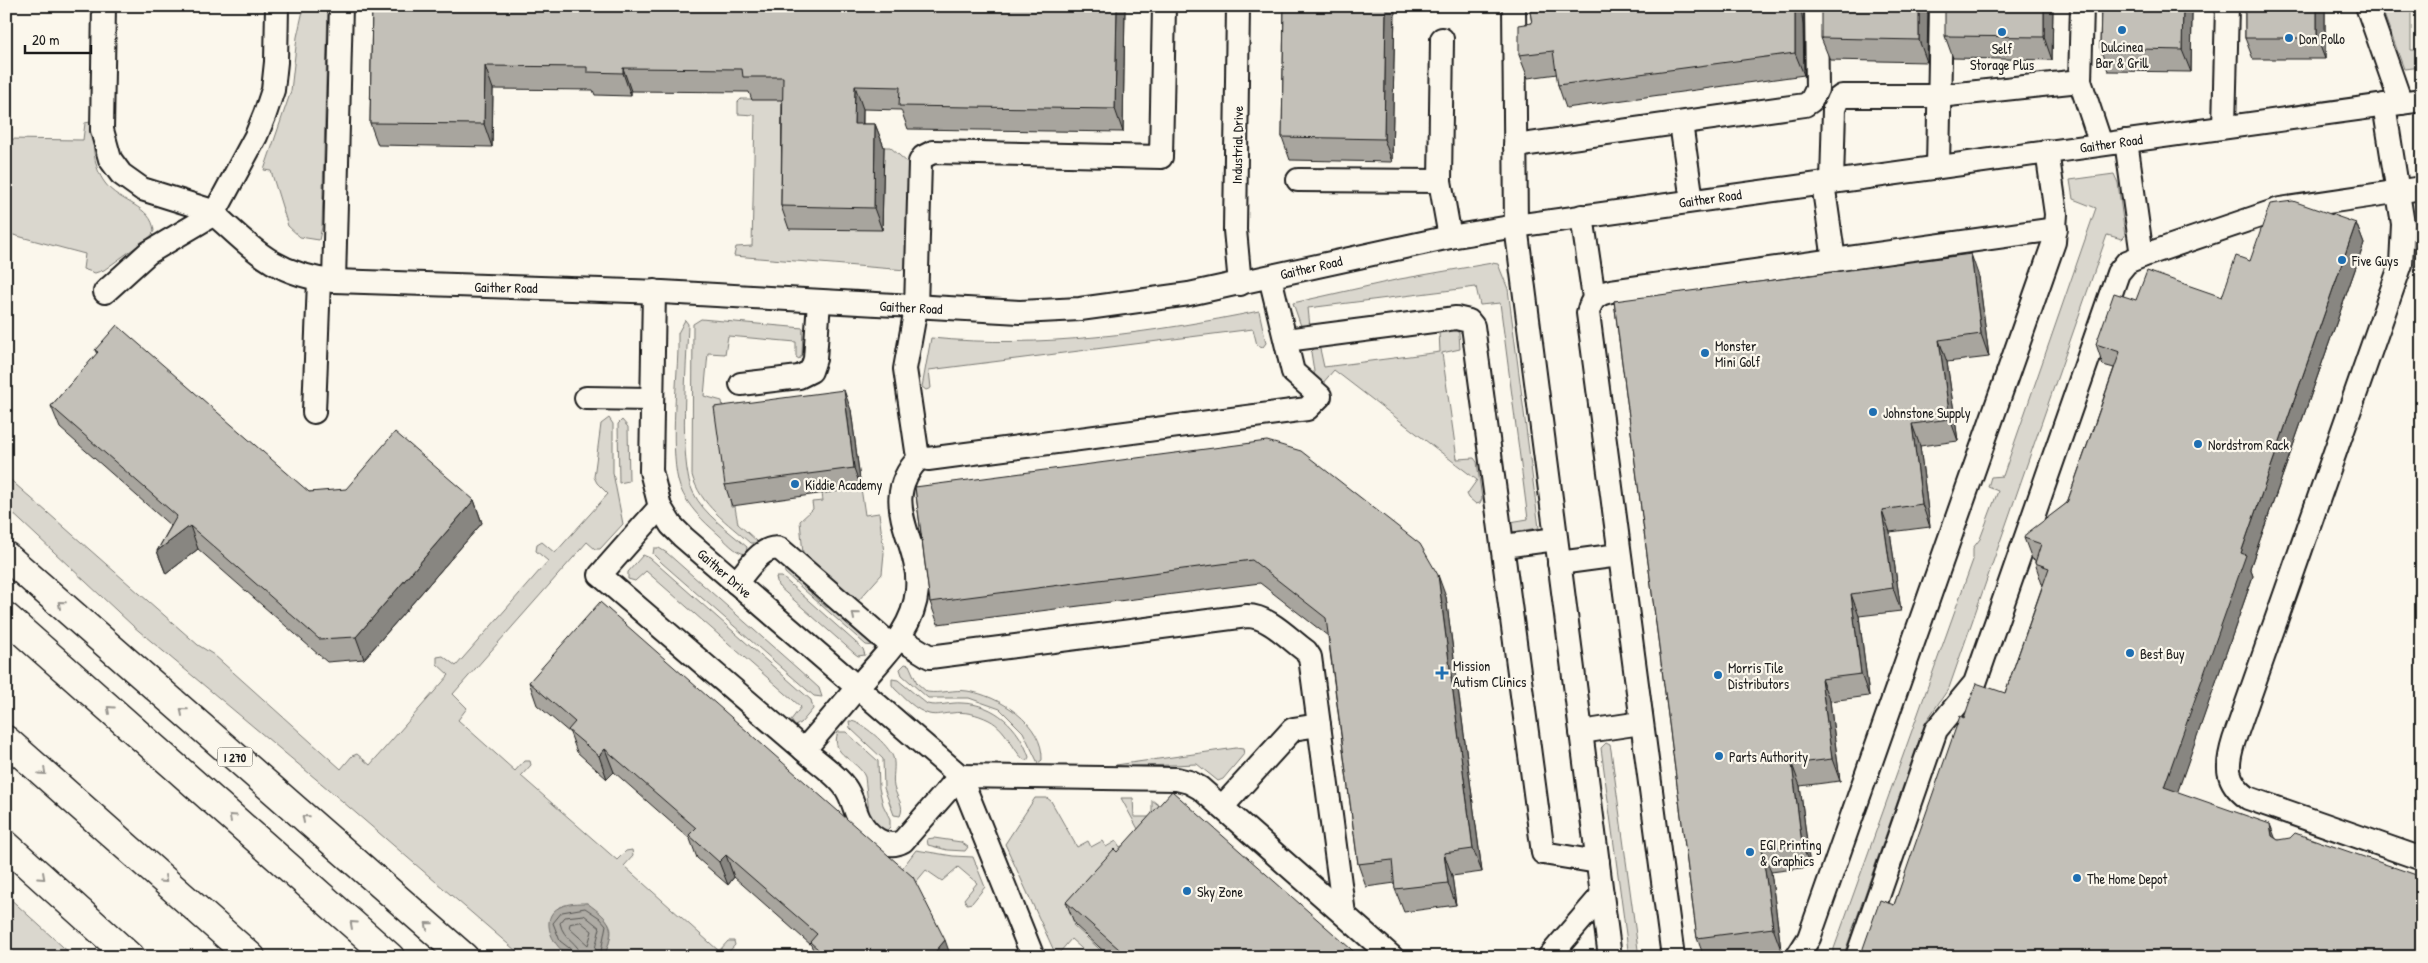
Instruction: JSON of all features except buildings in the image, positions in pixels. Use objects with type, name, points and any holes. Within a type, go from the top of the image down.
[{"type":"highway","name":"I 270","points":[[6,556],[464,957]]},
{"type":"highway","points":[[6,617],[390,957]]},
{"type":"highway","points":[[6,740],[251,957]]},
{"type":"highway","points":[[6,845],[130,957]]},
{"type":"street","name":"Gaither Road","points":[[104,6],[102,130],[110,159],[121,174],[142,189],[206,209],[214,214],[265,260],[282,268],[327,280],[654,291],[916,308],[1020,312],[1080,309],[1139,303],[1240,284],[1450,237],[1516,226],[2402,102]]},
{"type":"street","points":[[105,292],[148,253],[214,214],[256,136],[270,98],[276,62],[277,6]]},
{"type":"street","points":[[314,412],[327,280],[341,6]]},
{"type":"street","points":[[1164,6],[1161,157],[933,152],[923,157],[918,167],[916,308],[905,369],[916,451],[920,457],[928,459],[1307,409],[1320,396],[1293,372],[1270,277]]},
{"type":"street","name":"Industrial Drive","points":[[1238,6],[1236,230],[1240,284]]},
{"type":"street","points":[[1514,6],[1516,226],[1610,957]]},
{"type":"street","points":[[1515,146],[1798,107],[1811,101],[1817,89],[1816,6]]},
{"type":"street","points":[[1938,167],[1941,6]]},
{"type":"street","points":[[2082,6],[2080,81],[2101,144]]},
{"type":"street","points":[[2224,127],[2227,6]]},
{"type":"street","points":[[2367,6],[2402,102],[2398,192],[2403,234],[2401,264],[2229,756],[2229,774],[2239,791],[2248,798],[2299,825],[2422,859]]},
{"type":"street","points":[[1442,39],[1440,180],[1450,237]]},
{"type":"street","points":[[1834,260],[1828,182],[1834,109],[1838,99],[1848,94],[1939,96],[2080,81]]},
{"type":"street","points":[[1681,123],[1692,201]]},
{"type":"street","points":[[2126,141],[2142,256]]},
{"type":"street","points":[[1797,957],[1809,938],[2054,242],[2056,214],[2047,151]]},
{"type":"street","points":[[1298,180],[1440,180]]},
{"type":"street","points":[[1856,957],[1936,730],[1975,683],[2118,273],[2127,262],[2142,256],[2280,209],[2422,188]]},
{"type":"street","points":[[1582,216],[1594,298],[1588,313],[1673,957]]},
{"type":"street","points":[[1594,298],[1611,291],[2056,228]]},
{"type":"street","name":"Gaither Drive","points":[[654,291],[651,472],[660,507],[677,531],[960,776]]},
{"type":"street","points":[[742,384],[799,377],[811,371],[815,360],[819,301]]},
{"type":"street","points":[[1286,340],[1456,318],[1469,321],[1475,333],[1543,853],[1598,862]]},
{"type":"street","points":[[586,398],[651,399]]},
{"type":"street","points":[[804,750],[896,642],[908,623],[917,590],[915,562],[900,516],[901,492],[909,470],[920,457]]},
{"type":"street","points":[[660,507],[600,575],[844,786],[862,824],[881,842],[893,845],[903,841],[960,776],[1177,779],[1195,784],[1392,957]]},
{"type":"street","points":[[1504,546],[1556,539]]},
{"type":"street","points":[[736,583],[765,550],[772,548],[780,550],[896,642],[930,657],[1256,616],[1308,654],[1344,914]]},
{"type":"street","points":[[1559,563],[1620,555]]},
{"type":"street","points":[[1581,732],[1641,723]]},
{"type":"street","points":[[1222,807],[1293,728],[1319,725]]},
{"type":"street","points":[[960,776],[1029,948],[1046,957]]},
{"type":"street","points":[[1550,957],[1602,895]]},
{"type":"shaded area","points":[[304,6],[328,6],[322,227],[319,240],[300,237],[288,226],[271,171],[264,170],[291,91],[297,37]]},
{"type":"shaded area","points":[[814,6],[789,229],[884,147],[890,147],[908,163],[906,270],[734,256],[736,247],[752,246],[755,115],[738,114],[738,102],[741,99],[765,99]]},
{"type":"shaded area","points":[[2381,6],[2411,6],[2411,50],[2422,50],[2422,67],[2404,69]]},
{"type":"shaded area","points":[[90,122],[93,126],[96,163],[101,177],[111,190],[147,215],[152,222],[154,231],[151,236],[104,270],[95,273],[83,269],[85,254],[6,233],[6,139],[83,140],[85,123]]},
{"type":"shaded area","points":[[2114,174],[2118,183],[2125,236],[2122,239],[2107,235],[1949,688],[1925,723],[1843,957],[1831,957],[1973,560],[1973,548],[1980,539],[1998,491],[1988,487],[1991,477],[2003,476],[2096,208],[2073,199],[2070,180]]},
{"type":"shaded area","points":[[1492,263],[1498,264],[1508,289],[1539,528],[1513,532],[1511,531],[1510,522],[1528,519],[1500,303],[1480,305],[1476,287],[1308,308],[1310,327],[1302,329],[1293,303],[1400,279]]},
{"type":"shaded area","points":[[1259,311],[1266,343],[1263,347],[1257,345],[1253,329],[929,370],[931,388],[926,390],[922,387],[931,338],[1014,342],[1096,337],[1178,326]]},
{"type":"shaded area","points":[[701,319],[803,328],[802,355],[799,359],[796,357],[796,342],[728,336],[725,354],[708,353],[704,396],[722,401],[726,426],[721,427],[731,507],[735,507],[738,524],[757,543],[750,543],[716,513],[701,495],[692,475],[693,324]]},
{"type":"shaded area","points":[[685,320],[688,324],[685,436],[688,478],[693,492],[703,508],[747,547],[746,554],[734,549],[701,519],[687,501],[680,487],[675,457],[674,419],[678,333]]},
{"type":"shaded area","points":[[1454,329],[1459,333],[1460,349],[1442,353],[1457,459],[1474,458],[1477,462],[1482,499],[1480,503],[1476,504],[1467,494],[1477,480],[1334,370],[1322,384],[1315,378],[1311,352],[1315,348],[1320,349],[1324,367],[1440,352],[1439,332]]},
{"type":"shaded area","points":[[609,418],[613,424],[613,473],[623,524],[600,549],[595,549],[587,542],[453,694],[467,708],[458,720],[515,771],[524,761],[530,761],[531,765],[521,776],[617,860],[626,851],[632,850],[633,856],[624,866],[719,951],[728,941],[734,941],[735,945],[726,955],[727,957],[604,957],[610,938],[610,926],[587,903],[559,907],[557,945],[572,957],[523,957],[328,789],[133,626],[6,507],[6,476],[198,645],[214,655],[341,769],[352,756],[357,754],[370,765],[449,675],[437,664],[437,657],[443,656],[456,666],[548,561],[536,551],[537,545],[542,542],[555,553],[608,494],[594,477],[601,424]]},
{"type":"shaded area","points":[[622,420],[628,427],[629,481],[619,483],[618,424]]},
{"type":"shaded area","points":[[861,488],[865,515],[879,513],[884,553],[882,574],[858,601],[803,554],[800,521],[813,509],[812,502],[823,501],[822,493]]},
{"type":"shaded area","points":[[654,548],[659,548],[667,553],[798,669],[819,688],[822,697],[814,696],[662,563],[653,554]]},
{"type":"shaded area","points":[[643,555],[650,558],[811,700],[813,709],[801,723],[795,726],[791,720],[801,707],[646,571],[635,581],[628,579],[628,572]]},
{"type":"shaded area","points":[[784,566],[812,591],[811,594],[826,607],[830,607],[844,620],[848,617],[874,643],[873,646],[866,645],[785,573]]},
{"type":"shaded area","points":[[776,577],[782,577],[863,649],[865,655],[858,656],[854,653],[778,586]]},
{"type":"shaded area","points":[[905,664],[909,665],[917,683],[927,692],[967,691],[992,698],[1005,705],[1027,723],[1041,747],[1042,760],[1038,763],[1023,732],[1000,709],[969,698],[928,698],[902,675],[900,669]]},
{"type":"shaded area","points":[[892,679],[898,680],[927,704],[974,704],[995,713],[1004,719],[1019,736],[1029,757],[1027,761],[1019,754],[996,724],[966,713],[957,712],[935,715],[919,710],[895,689],[892,685]]},
{"type":"shaded area","points":[[849,721],[867,729],[893,757],[894,787],[902,809],[900,816],[894,815],[884,788],[883,759],[850,728]]},
{"type":"shaded area","points":[[838,732],[846,732],[878,761],[879,788],[883,805],[890,819],[890,827],[886,831],[870,821],[865,777],[857,766],[837,747]]},
{"type":"shaded area","points":[[1606,743],[1610,745],[1611,750],[1639,957],[1629,957],[1601,748]]},
{"type":"shaded area","points":[[1236,748],[1243,749],[1244,754],[1223,779],[1218,781],[1197,764],[1119,767],[1116,765]]},
{"type":"shaded area","points":[[1035,798],[1047,798],[1051,801],[1077,847],[1088,841],[1091,847],[1102,841],[1106,847],[1116,841],[1120,847],[1130,841],[1144,840],[1121,798],[1133,798],[1134,817],[1152,817],[1152,800],[1174,817],[1122,870],[1073,925],[1108,957],[1091,957],[1071,939],[1060,952],[1055,953],[1005,844]]},
{"type":"shaded area","points":[[934,838],[961,842],[968,847],[965,851],[947,850],[928,845],[927,839]]},
{"type":"shaded area","points":[[916,850],[973,857],[985,887],[972,903],[967,904],[964,899],[977,883],[958,867],[942,881],[926,870],[911,888],[897,875]]},
{"type":"shaded area","points":[[6,895],[74,957],[6,957]]},
{"type":"water","points":[[587,903],[607,920],[609,926],[610,938],[604,957],[572,957],[559,948],[551,934],[549,926],[553,912],[566,905]]},
{"type":"place","name":"Dulcinea Bar & Grill","points":[[2122,30]]},
{"type":"place","name":"Self Storage Plus","points":[[2002,32]]},
{"type":"place","name":"Don Pollo","points":[[2289,38]]},
{"type":"place","name":"Five Guys","points":[[2342,260]]},
{"type":"place","name":"Monster Mini Golf","points":[[1705,353]]},
{"type":"place","name":"Johnstone Supply","points":[[1873,412]]},
{"type":"place","name":"Nordstrom Rack","points":[[2198,444]]},
{"type":"place","name":"Kiddie Academy","points":[[795,484]]},
{"type":"place","name":"Best Buy","points":[[2130,653]]},
{"type":"place","name":"Mission Autism Clinics","points":[[1442,673]]},
{"type":"place","name":"Morris Tile Distributors","points":[[1718,675]]},
{"type":"place","name":"Parts Authority","points":[[1719,756]]},
{"type":"place","name":"EGI Printing & Graphics","points":[[1750,852]]},
{"type":"place","name":"The Home Depot","points":[[2077,878]]},
{"type":"place","name":"Sky Zone","points":[[1187,891]]}]
